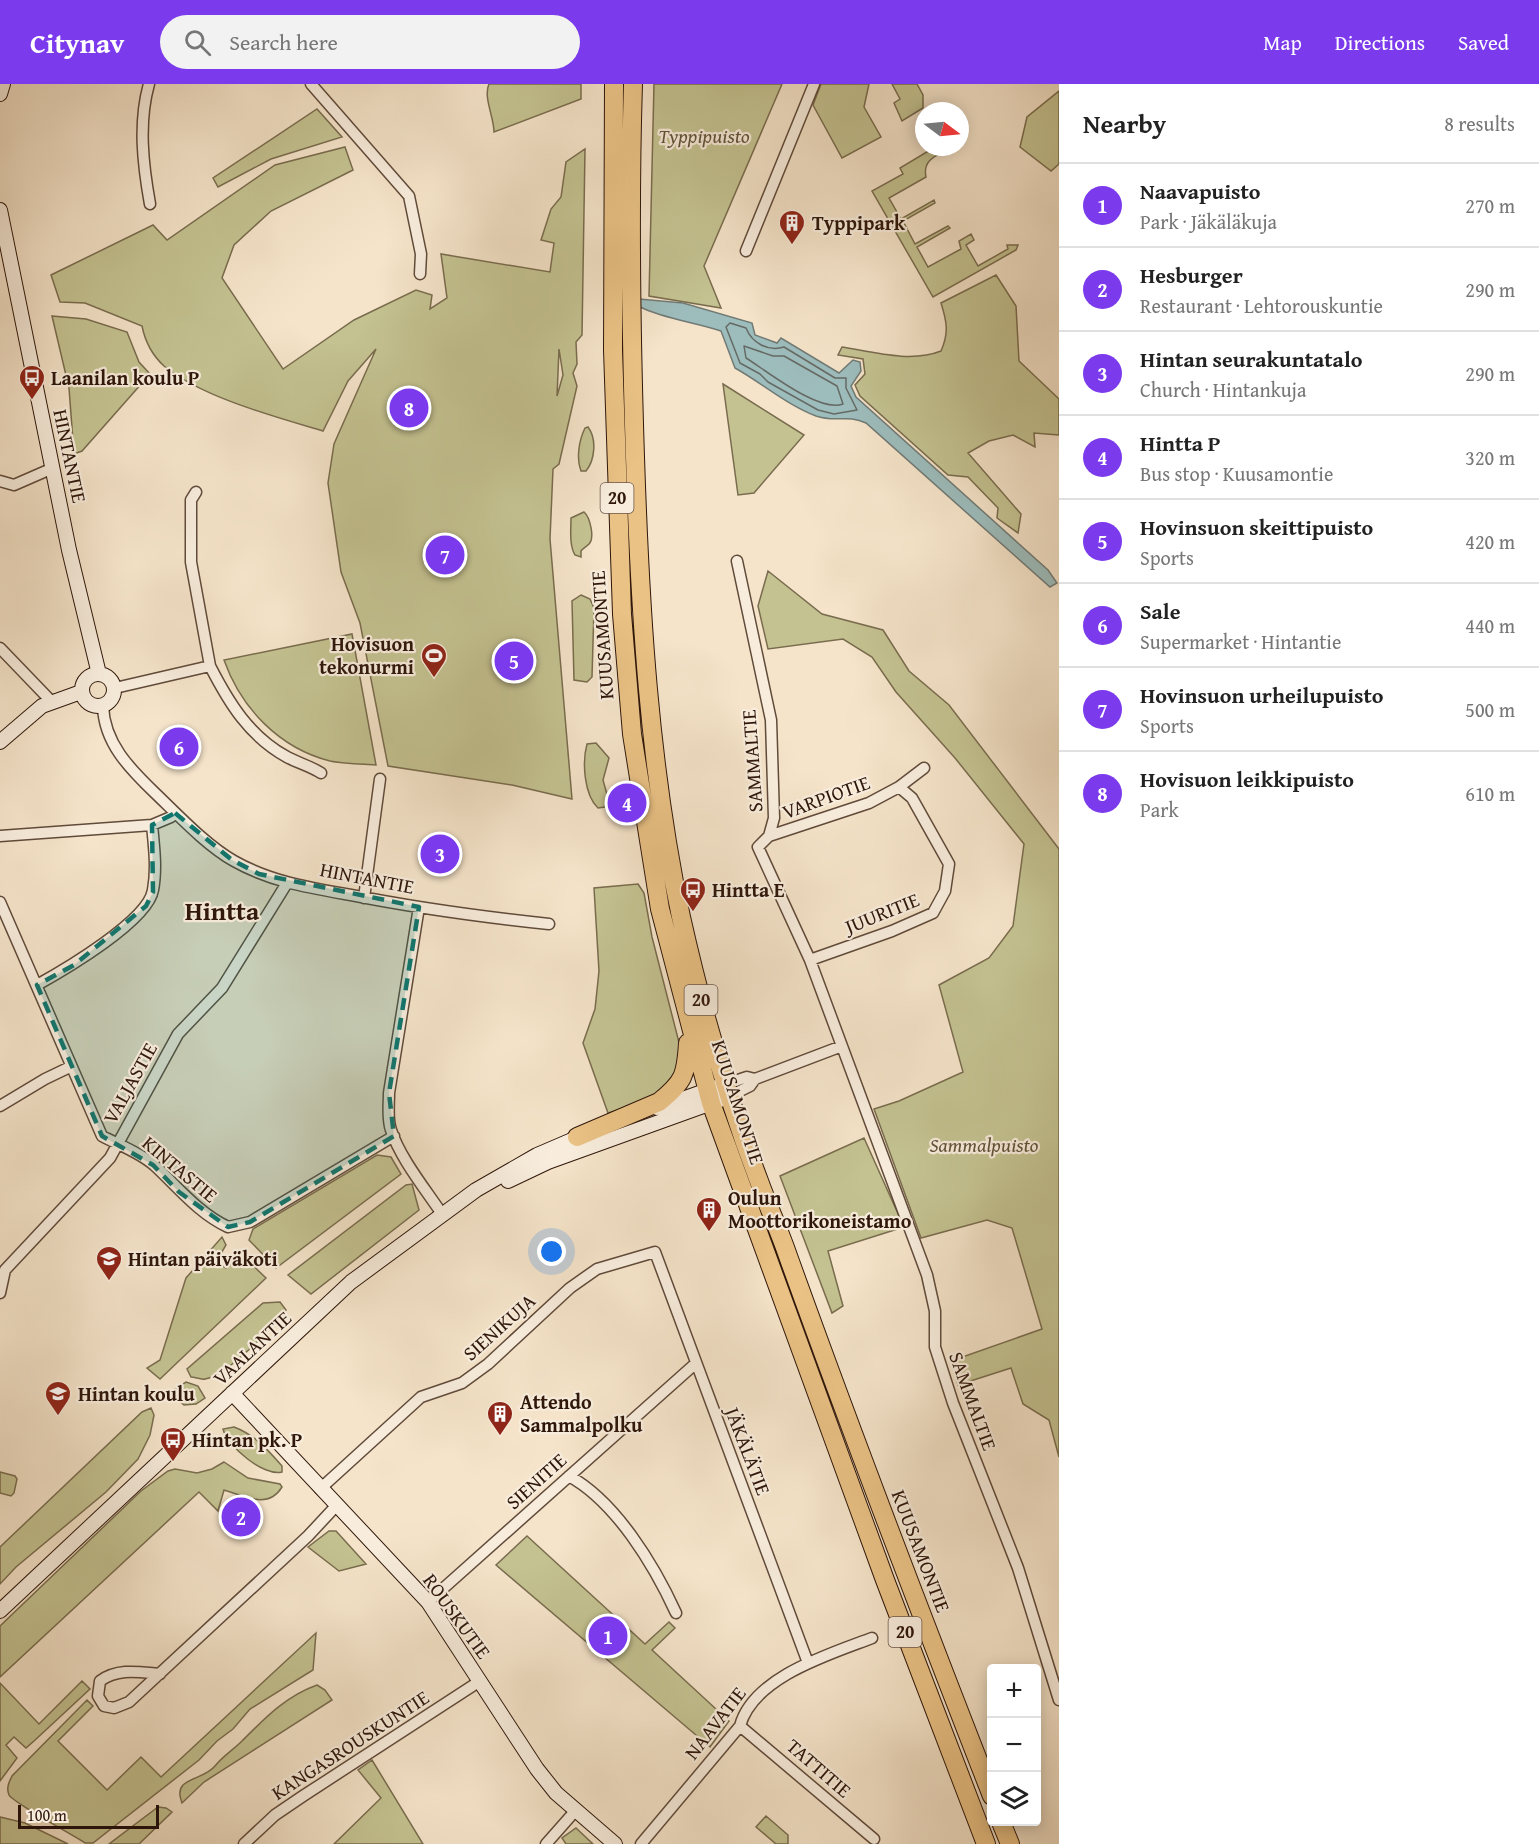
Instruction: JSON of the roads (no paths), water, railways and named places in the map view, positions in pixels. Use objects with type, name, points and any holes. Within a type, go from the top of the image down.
[{"type":"highway","name":"KUUSAMONTIE","points":[[614,84],[613,350],[622,614],[641,801],[660,909],[690,1030],[710,1096],[885,1580],[986,1844]]},
{"type":"highway","name":"KUUSAMONTIE","points":[[633,84],[630,170],[632,347],[638,537],[646,664],[667,844],[696,983],[728,1090],[828,1371],[987,1783]]},
{"type":"highway","points":[[577,1137],[659,1102],[669,1094],[686,1072],[690,1030]]},
{"type":"highway","points":[[1003,1826],[1010,1844]]},
{"type":"street","points":[[0,94],[3,84]]},
{"type":"street","points":[[149,84],[143,122],[144,168],[150,204]]},
{"type":"street","points":[[311,84],[409,196],[421,254],[420,274]]},
{"type":"street","points":[[746,251],[814,84]]},
{"type":"street","name":"HINTANTIE","points":[[0,210],[53,468],[99,674]]},
{"type":"street","points":[[0,481],[14,485],[53,468]]},
{"type":"street","points":[[196,492],[191,500],[191,562],[210,666],[231,707],[258,736],[288,757],[321,773]]},
{"type":"street","name":"SAMMALTIE","points":[[737,561],[771,720],[774,818],[769,836],[758,847],[810,960],[927,1275],[935,1311],[935,1347],[938,1359],[1018,1568],[1059,1700]]},
{"type":"street","points":[[0,648],[51,701]]},
{"type":"street","points":[[115,688],[210,666]]},
{"type":"street","points":[[99,674],[110,678],[115,688],[112,700],[102,706],[89,704],[81,692],[86,679],[99,674]]},
{"type":"street","points":[[0,742],[51,701],[81,692]]},
{"type":"street","name":"HINTANTIE","points":[[102,706],[113,746],[130,770],[175,813],[232,860],[259,874],[287,883],[419,907],[389,1093],[390,1123],[394,1136],[442,1214]]},
{"type":"street","name":"VARPIOTIE","points":[[769,836],[848,813],[899,787],[924,768]]},
{"type":"street","points":[[364,898],[380,779]]},
{"type":"street","name":"JUURITIE","points":[[810,960],[892,931],[933,913],[945,891],[949,864],[912,798],[899,787]]},
{"type":"street","points":[[0,836],[152,825],[171,818],[175,813]]},
{"type":"street","points":[[37,985],[74,965],[133,919],[146,906],[153,892],[152,825]]},
{"type":"street","name":"VALJASTIE","points":[[0,1293],[2,1270],[92,1180],[110,1158],[178,1034],[222,988],[287,883]]},
{"type":"street","name":"KINTASTIE","points":[[0,902],[5,926],[37,985],[70,1067],[102,1136],[153,1165],[179,1192],[215,1221],[228,1227],[250,1221],[394,1136]]},
{"type":"street","points":[[419,907],[549,924]]},
{"type":"street","points":[[728,1090],[750,1086],[755,1079],[842,1046]]},
{"type":"street","points":[[0,1106],[70,1067]]},
{"type":"street","name":"VAALANTIE","points":[[0,1611],[351,1282],[442,1214],[537,1155],[577,1137],[728,1090]]},
{"type":"street","name":"VAALANTIE","points":[[462,1201],[483,1194],[548,1162],[710,1096]]},
{"type":"street","name":"JÄKÄLÄTIE","points":[[655,1252],[695,1364],[767,1548],[807,1663]]},
{"type":"street","name":"SIENIKUJA","points":[[320,1489],[421,1397],[462,1383],[488,1364],[570,1288],[588,1275],[597,1269],[655,1252]]},
{"type":"street","name":"SIENITIE","points":[[428,1602],[695,1364]]},
{"type":"street","name":"ROUSKUTIE","points":[[232,1393],[428,1602],[537,1769],[556,1793],[615,1844]]},
{"type":"street","points":[[569,1476],[609,1511],[639,1547],[660,1579],[676,1613]]},
{"type":"street","points":[[160,1674],[127,1671],[109,1675],[100,1681],[98,1696],[104,1706],[114,1708],[129,1702],[160,1674],[308,1536],[336,1506]]},
{"type":"street","name":"NAAVATIE","points":[[641,1844],[740,1725],[743,1716],[757,1698],[774,1683],[807,1663],[872,1638]]},
{"type":"street","name":"KANGASROUSKUNTIE","points":[[244,1844],[276,1815],[303,1796],[480,1681]]},
{"type":"street","name":"TATTITIE","points":[[740,1725],[874,1839]]},
{"type":"street","points":[[546,1844],[576,1810]]},
{"type":"water","points":[[639,299],[683,303],[752,323],[755,335],[777,343],[781,338],[839,373],[853,360],[860,362],[861,371],[851,386],[856,397],[1048,570],[1057,583],[1050,587],[866,423],[853,419],[823,418],[795,406],[735,368],[721,331],[650,311],[640,307]]},
{"type":"place","name":"Typpipark","points":[[792,246]]},
{"type":"place","name":"Laanilan koulu P","points":[[32,401]]},
{"type":"place","name":"Hovisuon leikkipuisto","points":[[409,408]]},
{"type":"place","name":"Hovinsuon urheilupuisto","points":[[445,555]]},
{"type":"place","name":"Hovinsuon skeittipuisto","points":[[514,661]]},
{"type":"place","name":"Hovisuon tekonurmi","points":[[434,679]]},
{"type":"place","name":"Sale","points":[[179,747]]},
{"type":"place","name":"Hintta P","points":[[627,803]]},
{"type":"place","name":"Hintan seurakuntatalo","points":[[440,854]]},
{"type":"place","name":"Hintta E","points":[[693,913]]},
{"type":"place","name":"Oulun Moottorikoneistamo","points":[[709,1233]]},
{"type":"place","name":"Hintan päiväkoti","points":[[109,1282]]},
{"type":"place","name":"Hintan koulu","points":[[58,1417]]},
{"type":"place","name":"Attendo Sammalpolku","points":[[500,1437]]},
{"type":"place","name":"Hintan pk. P","points":[[173,1463]]},
{"type":"place","name":"Hesburger","points":[[241,1517]]},
{"type":"place","name":"Naavapuisto","points":[[608,1636]]},
{"type":"district","name":"Hintta","points":[[222,911]]},
{"type":"park label","name":"Typpipuisto","points":[[704,136]]},
{"type":"park label","name":"Sammalpuisto","points":[[984,1145]]}]
